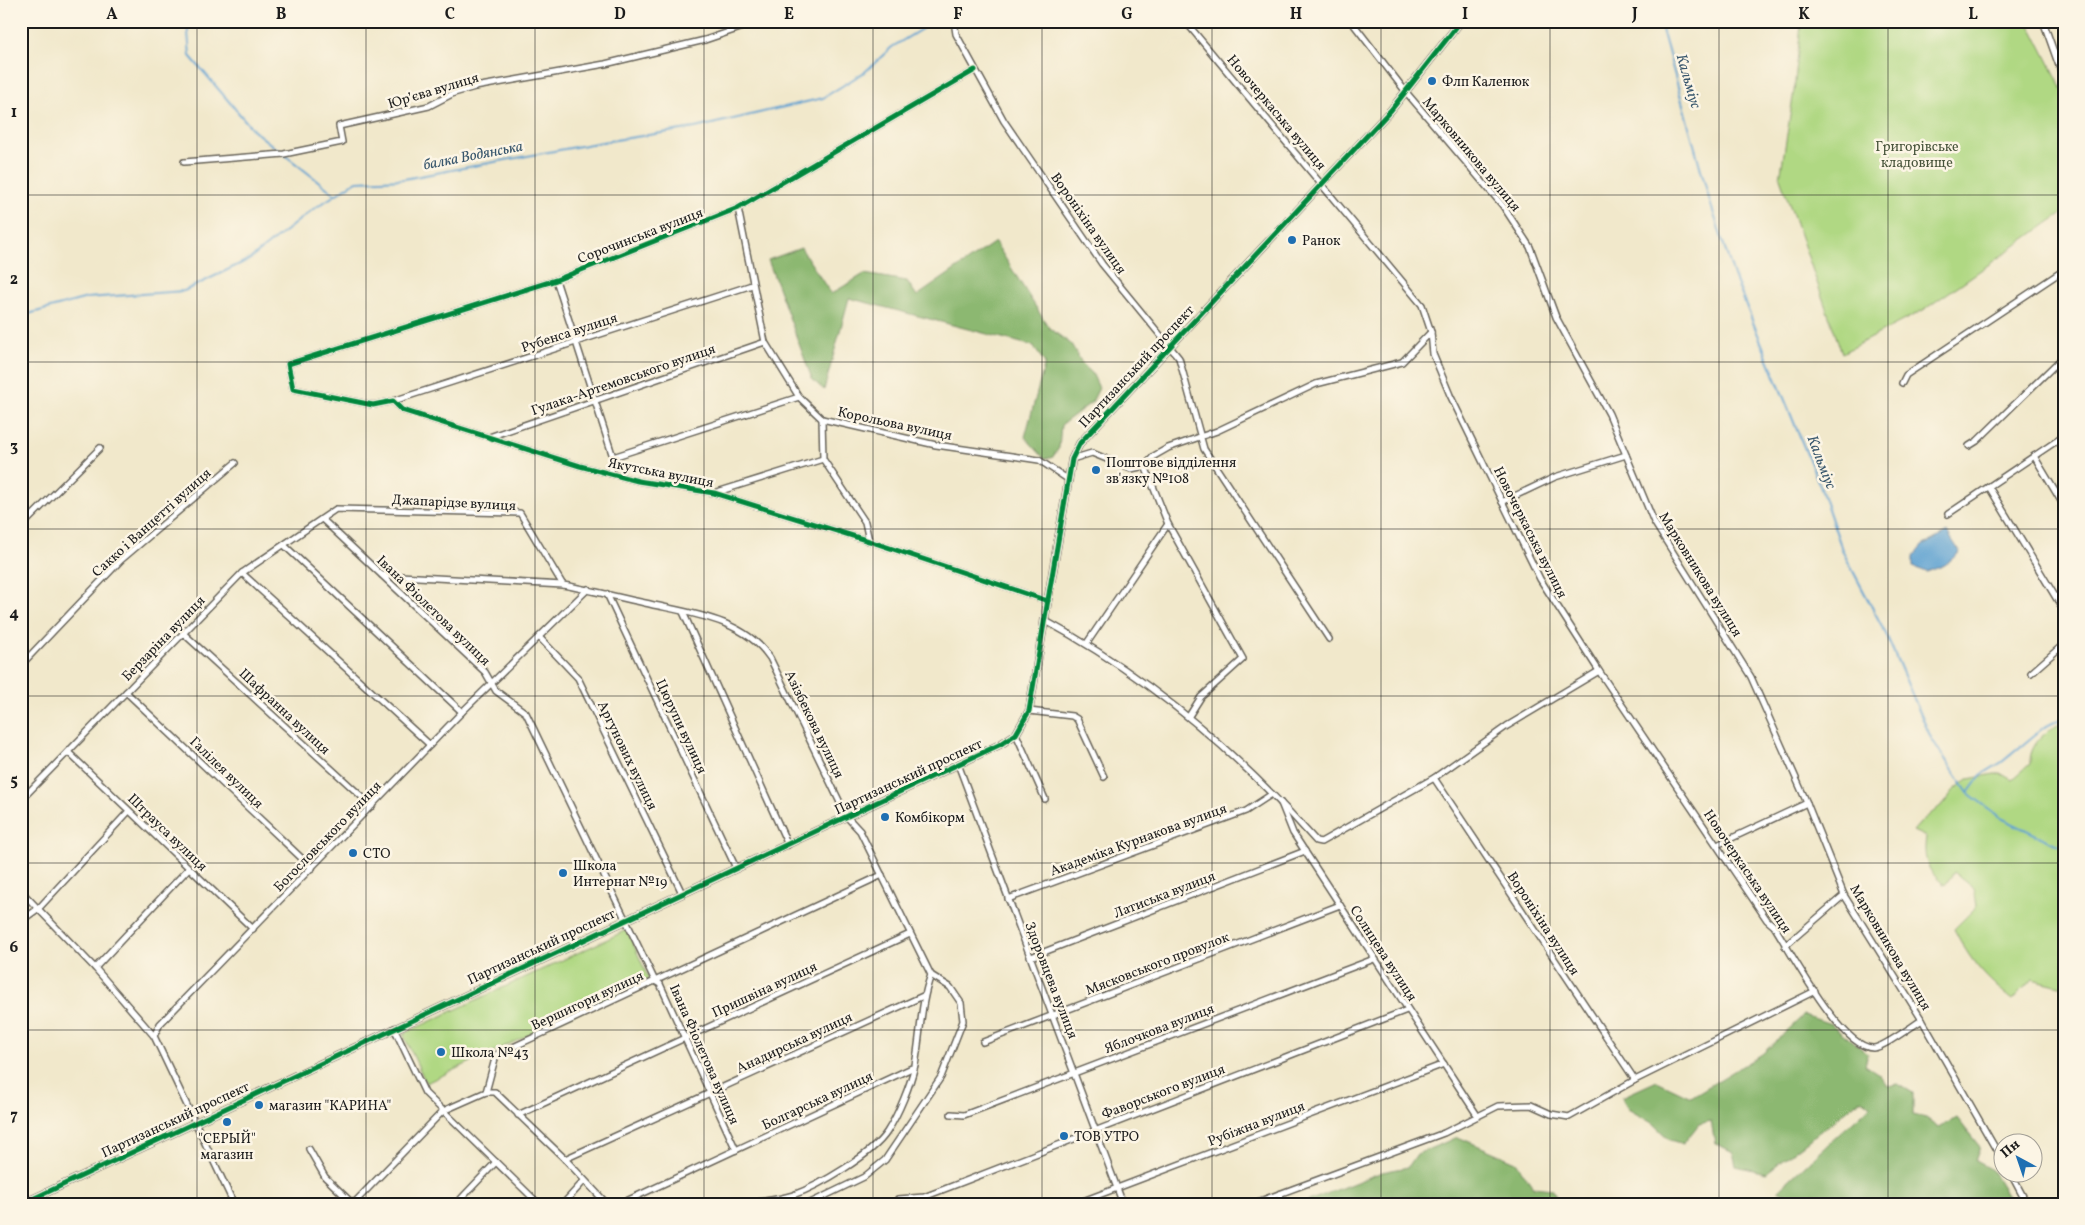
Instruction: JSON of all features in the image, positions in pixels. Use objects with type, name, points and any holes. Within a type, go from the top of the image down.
[{"type":"street","name":"Юр’єва вулиця","points":[[184,162],[284,154],[342,142],[339,126],[429,106],[464,90],[605,64],[705,40],[761,21]]},
{"type":"street","name":"Новочеркаська вулиця","points":[[1186,21],[1321,183],[1329,196],[1422,305],[1431,332],[1432,354],[1540,579],[1599,671],[1767,920],[1774,926],[1831,1016],[1853,1040],[1863,1047],[1875,1048],[1922,1020]]},
{"type":"street","name":"Марковникова вулиця","points":[[1351,21],[1406,92],[1503,206],[1530,247],[1556,317],[1609,414],[1654,522],[1751,677],[1807,803],[1844,895],[1922,1020],[1992,1142]]},
{"type":"street","name":"Партизанський проспект","points":[[22,1204],[625,919],[847,818],[1002,744],[1016,734],[1029,711],[1072,459],[1085,437],[1406,92],[1461,21]]},
{"type":"street","points":[[2043,21],[2064,80]]},
{"type":"street","name":"Вороніхіна вулиця","points":[[954,22],[956,34],[1004,122],[1102,264],[1168,346],[1180,358],[1204,449],[1329,639]]},
{"type":"street","name":"Сорочинська вулиця","points":[[393,401],[373,405],[293,389],[288,364],[556,280],[738,208],[975,70]]},
{"type":"street","name":"Корольова вулиця","points":[[738,208],[765,342],[799,397],[822,419],[936,445],[1039,460],[1069,480]]},
{"type":"street","points":[[1902,384],[1906,376],[2064,270]]},
{"type":"street","points":[[556,280],[613,458],[611,474]]},
{"type":"street","name":"Рубенса вулиця","points":[[393,401],[752,285]]},
{"type":"street","points":[[1072,459],[1092,454],[1131,469],[1145,466],[1154,456],[1168,448],[1218,431],[1316,384],[1402,362],[1431,332]]},
{"type":"street","name":"Гулака-Артемовського вулиця","points":[[488,437],[765,342]]},
{"type":"street","points":[[1969,446],[1977,441],[2064,356]]},
{"type":"street","points":[[613,458],[799,397]]},
{"type":"street","name":"Якутська вулиця","points":[[393,401],[402,410],[488,437],[638,481],[714,493],[869,541],[1048,601]]},
{"type":"street","points":[[822,419],[823,459],[865,522],[869,541]]},
{"type":"street","points":[[1948,514],[2064,436]]},
{"type":"street","points":[[21,527],[100,448]]},
{"type":"street","points":[[1502,502],[1555,477],[1626,455]]},
{"type":"street","points":[[2034,456],[2064,506]]},
{"type":"street","points":[[714,493],[823,459]]},
{"type":"street","name":"Сакко і Ванцетті вулиця","points":[[21,664],[121,560],[235,463]]},
{"type":"street","points":[[1145,466],[1168,524],[1243,659],[1201,697],[1189,716]]},
{"type":"street","points":[[1989,487],[2064,612]]},
{"type":"street","name":"Берзаріна вулиця","points":[[21,800],[242,573],[336,508]]},
{"type":"street","name":"Джапарідзе вулиця","points":[[336,508],[520,513],[563,584]]},
{"type":"street","name":"Івана Фіолетова вулиця","points":[[322,519],[485,672],[496,691],[526,713],[655,981],[660,984],[736,1150]]},
{"type":"street","points":[[1087,643],[1168,524]]},
{"type":"street","points":[[284,545],[462,712]]},
{"type":"street","points":[[242,573],[430,746]]},
{"type":"street","name":"Азізбекова вулиця","points":[[382,576],[563,584],[713,618],[738,629],[758,642],[765,650],[847,818],[860,831],[931,975]]},
{"type":"street","name":"Богословського вулиця","points":[[154,1036],[160,1024],[462,712],[588,590]]},
{"type":"street","name":"Цюрупи вулиця","points":[[607,594],[736,868]]},
{"type":"street","points":[[683,612],[788,844]]},
{"type":"street","points":[[1044,620],[1087,643],[1189,716],[1279,799],[1316,842],[1321,842],[1434,778],[1507,726],[1599,671]]},
{"type":"street","name":"Шафранна вулиця","points":[[183,633],[372,806]]},
{"type":"street","name":"Аргунових вулиця","points":[[540,637],[578,678],[682,893]]},
{"type":"street","points":[[2031,673],[2064,644]]},
{"type":"street","name":"Галілея вулиця","points":[[126,692],[312,868]]},
{"type":"street","points":[[1029,711],[1072,716],[1077,719],[1104,777]]},
{"type":"street","points":[[1016,734],[1045,799]]},
{"type":"street","name":"Штрауса вулиця","points":[[68,752],[252,929]]},
{"type":"street","name":"Здоровцева вулиця","points":[[958,764],[1008,899],[1054,1015],[1123,1204]]},
{"type":"street","name":"Вороніхіна вулиця","points":[[1434,778],[1635,1080]]},
{"type":"street","name":"Академіка Курнакова вулиця","points":[[1008,899],[1246,811],[1272,794]]},
{"type":"street","name":"Солнцева вулиця","points":[[1279,799],[1293,833],[1477,1115]]},
{"type":"street","points":[[1717,845],[1807,803]]},
{"type":"street","points":[[21,921],[39,908],[129,811]]},
{"type":"street","name":"Латиська вулиця","points":[[1031,957],[1305,851]]},
{"type":"street","points":[[95,968],[188,868]]},
{"type":"street","name":"Вершигори вулиця","points":[[486,1092],[496,1054],[882,876]]},
{"type":"street","points":[[21,891],[95,968],[154,1036],[234,1204]]},
{"type":"street","points":[[1785,946],[1844,895]]},
{"type":"street","name":"Мясковського провулок","points":[[982,1042],[1340,905]]},
{"type":"street","name":"Пришвіна вулиця","points":[[518,1115],[910,934]]},
{"type":"street","name":"Яблочкова вулиця","points":[[951,1114],[964,1115],[1374,959]]},
{"type":"street","points":[[745,1204],[791,1196],[811,1188],[860,1157],[886,1133],[899,1108],[914,1066],[923,996],[931,975],[950,988],[961,1004],[963,1021],[941,1077],[885,1160],[864,1177],[808,1204]]},
{"type":"street","points":[[1252,1204],[1444,1134],[1477,1115],[1498,1106],[1532,1105],[1551,1114],[1569,1117],[1635,1080],[1815,991]]},
{"type":"street","name":"Анадирська вулиця","points":[[565,1159],[923,996]]},
{"type":"street","name":"Фаворського вулиця","points":[[898,1199],[924,1197],[1407,1010]]},
{"type":"street","points":[[394,1028],[425,1094],[539,1204]]},
{"type":"street","name":"Рубіжна вулиця","points":[[1075,1204],[1444,1064]]},
{"type":"street","name":"Болгарська вулиця","points":[[620,1204],[914,1066]]},
{"type":"street","points":[[309,1149],[325,1177],[353,1204],[443,1111],[486,1092],[496,1092],[565,1159],[607,1204]]},
{"type":"street","points":[[456,1204],[496,1162]]},
{"type":"street","points":[[563,1204],[584,1181]]},
{"type":"street","points":[[2015,1182],[2027,1204]]},
{"type":"street","points":[[1279,1194],[1283,1204]]},
{"type":"green space","name":"Григорівське кладовище","points":[[1807,21],[2028,21],[2064,92],[2064,212],[1925,309],[1842,353],[1780,178],[1794,91],[1801,24]]},
{"type":"green space","points":[[995,242],[1049,328],[1071,344],[1083,365],[1092,373],[1099,388],[1092,402],[1061,425],[1059,448],[1052,458],[1044,458],[1025,437],[1045,363],[1033,346],[849,298],[824,390],[812,379],[768,260],[801,248],[831,294],[864,274],[907,281],[917,296]]},
{"type":"green space","points":[[2064,722],[2064,987],[2032,979],[2013,1000],[1979,968],[1966,951],[1954,929],[1977,906],[1974,888],[1954,872],[1945,885],[1939,880],[1927,864],[1925,851],[1926,837],[1913,831],[1944,803],[1953,791],[1968,779],[2000,773],[2012,780],[2030,764],[2032,750],[2040,738]]},
{"type":"green space","points":[[627,930],[649,979],[426,1083],[403,1034]]},
{"type":"green space","points":[[1804,1015],[1831,1024],[1868,1054],[1865,1065],[1879,1074],[1888,1086],[1898,1084],[1913,1093],[1913,1115],[1926,1118],[1939,1127],[1957,1118],[1980,1147],[1975,1161],[1992,1170],[1992,1182],[1999,1182],[2013,1204],[1806,1204],[1778,1190],[1871,1105],[1862,1099],[1766,1173],[1736,1166],[1733,1152],[1715,1143],[1711,1121],[1699,1124],[1683,1144],[1670,1140],[1652,1123],[1628,1109],[1622,1097],[1657,1081],[1691,1097],[1762,1054]]},
{"type":"green space","points":[[1458,1137],[1516,1162],[1533,1187],[1552,1189],[1560,1202],[1566,1204],[1301,1204],[1382,1172],[1408,1167],[1417,1154]]},
{"type":"water","points":[[1947,532],[1960,552],[1945,565],[1927,572],[1913,567],[1913,557],[1922,546]]},
{"type":"waterway","points":[[187,21],[190,56],[254,131],[336,195]]},
{"type":"waterway","name":"балка Водянська","points":[[21,316],[87,298],[184,291],[250,259],[312,210],[357,181],[404,179],[602,142],[695,128],[823,98],[866,71],[892,47],[935,21]]},
{"type":"waterway","name":"Кальміус","points":[[1654,21],[1661,26],[1710,202],[1734,276],[1820,486],[1843,552],[1885,632],[1931,738],[1968,793],[2001,818],[2064,848]]},
{"type":"waterway","points":[[1968,793],[1981,775],[2002,762],[2043,728],[2064,717]]},
{"type":"cycle path","points":[[22,1204],[1001,744],[1016,734],[1029,711],[1072,459],[1080,443],[1391,110],[1461,21]]},
{"type":"cycle path","points":[[975,70],[738,208],[556,280],[288,364],[293,389],[373,405],[393,401],[402,410],[580,466],[638,481],[714,493],[869,541],[1048,601]]},
{"type":"place","name":"Флп Каленюк","points":[[1432,81]]},
{"type":"place","name":"Ранок","points":[[1292,240]]},
{"type":"place","name":"Поштове відділення зв'язку №108","points":[[1096,470]]},
{"type":"place","name":"Комбікорм","points":[[885,817]]},
{"type":"place","name":"СТО","points":[[353,853]]},
{"type":"place","name":"Школа Интернат №19","points":[[563,873]]},
{"type":"place","name":"Школа №43","points":[[441,1052]]},
{"type":"place","name":"магазин \"КАРИНА\"","points":[[259,1105]]},
{"type":"place","name":"\"СЕРЫЙ\" магазин","points":[[227,1122]]},
{"type":"place","name":"ТОВ УТРО","points":[[1064,1136]]}]
